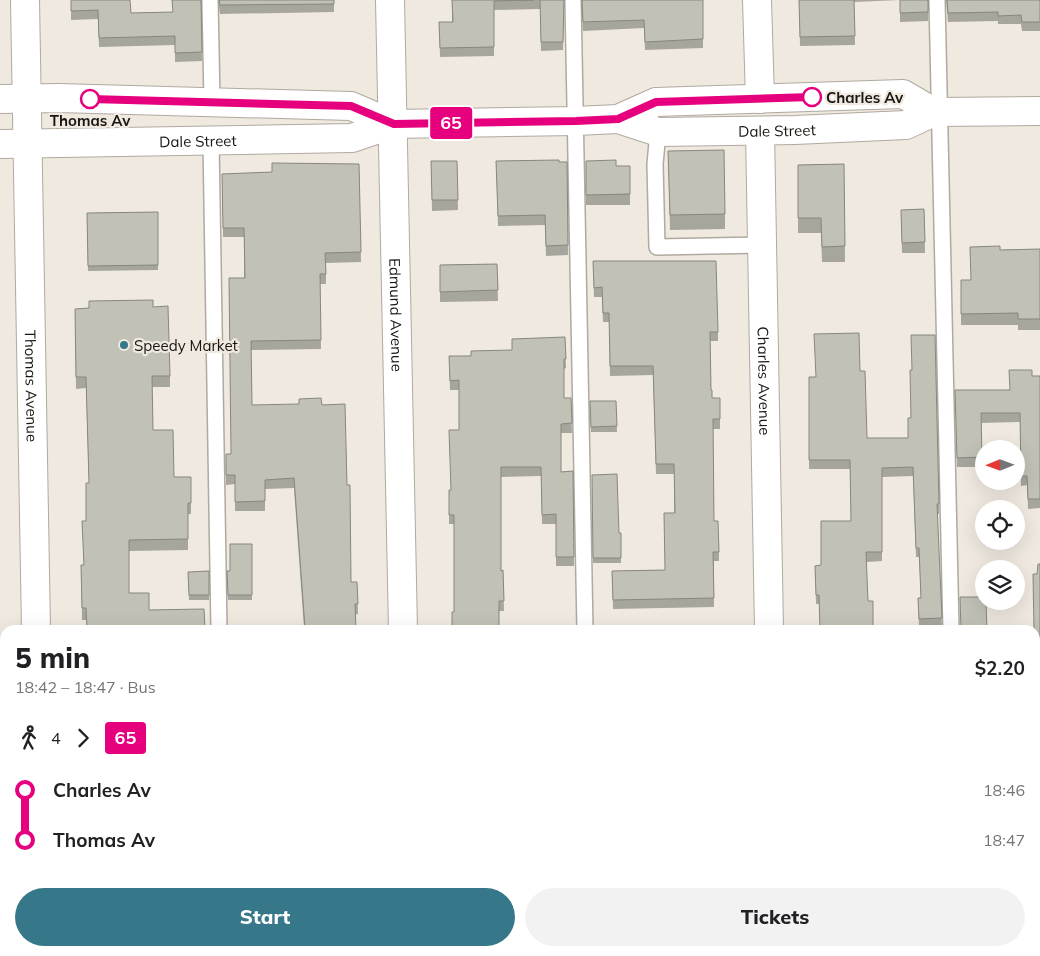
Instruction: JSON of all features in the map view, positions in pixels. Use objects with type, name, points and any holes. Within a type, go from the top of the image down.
[{"type":"street","name":"Thomas Avenue","points":[[25,0],[36,625]]},
{"type":"street","name":"Edmund Avenue","points":[[390,0],[403,625]]},
{"type":"street","points":[[758,0],[760,99]]},
{"type":"street","name":"Dale Street","points":[[618,119],[656,102],[903,94],[936,112]]},
{"type":"street","name":"Dale Street","points":[[0,99],[212,101],[351,106],[394,124]]},
{"type":"street","name":"Dale Street","points":[[0,144],[352,138],[394,124],[618,119],[658,132],[760,131],[906,125],[936,112],[1040,111]]},
{"type":"street","name":"Charles Avenue","points":[[760,131],[769,625]]},
{"type":"lane","points":[[210,0],[212,101]]},
{"type":"lane","points":[[574,0],[585,625]]},
{"type":"lane","points":[[936,0],[936,112],[950,625]]},
{"type":"lane","points":[[658,132],[655,164],[657,247],[762,244]]},
{"type":"lane","points":[[211,141],[219,625]]},
{"type":"building","points":[[71,0],[130,0],[131,13],[173,12],[172,0],[201,0],[202,52],[175,53],[175,36],[99,38],[98,10],[71,11]]},
{"type":"building","points":[[219,0],[334,0],[334,4],[220,5]]},
{"type":"building","points":[[452,0],[534,0],[494,1],[494,47],[440,48],[439,22],[453,22]]},
{"type":"building","points":[[540,0],[564,0],[563,42],[541,42]]},
{"type":"building","points":[[582,0],[703,0],[703,39],[645,42],[644,20],[583,22]]},
{"type":"building","points":[[799,0],[854,0],[855,36],[800,37]]},
{"type":"building","points":[[900,0],[928,0],[928,12],[900,13]]},
{"type":"building","points":[[947,0],[1040,0],[1040,22],[1022,22],[1021,15],[998,16],[998,12],[948,13]]},
{"type":"building","points":[[724,150],[725,214],[670,215],[668,151]]},
{"type":"building","points":[[559,160],[559,162],[567,162],[568,245],[546,246],[545,215],[498,216],[496,161]]},
{"type":"building","points":[[616,160],[616,166],[630,166],[630,194],[586,195],[586,161]]},
{"type":"building","points":[[431,161],[457,161],[458,200],[432,200]]},
{"type":"building","points":[[272,163],[359,164],[361,252],[325,253],[326,274],[320,274],[321,340],[251,341],[252,405],[299,404],[299,399],[321,398],[322,405],[345,404],[347,485],[350,485],[351,582],[357,582],[358,604],[355,604],[356,625],[305,625],[294,478],[265,480],[265,501],[235,502],[235,475],[226,475],[226,454],[231,454],[229,278],[245,278],[244,228],[223,228],[222,174],[272,172]]},
{"type":"building","points":[[844,164],[845,246],[822,247],[821,218],[798,218],[798,165]]},
{"type":"building","points":[[924,209],[925,242],[902,243],[901,210]]},
{"type":"building","points":[[158,212],[158,265],[88,266],[87,213]]},
{"type":"building","points":[[1000,246],[1000,250],[1040,249],[1040,319],[1018,319],[1018,313],[961,314],[961,280],[971,280],[970,247]]},
{"type":"building","points":[[593,261],[716,261],[718,332],[710,332],[712,398],[720,398],[720,419],[713,419],[714,521],[718,521],[719,552],[713,552],[714,598],[613,600],[612,571],[665,570],[664,513],[675,513],[674,464],[656,464],[653,366],[610,366],[609,313],[603,313],[602,287],[594,288]]},
{"type":"building","points":[[497,264],[498,290],[440,292],[440,265]]},
{"type":"building","points":[[153,300],[153,307],[168,306],[170,376],[152,376],[153,430],[173,430],[174,477],[191,477],[191,503],[188,503],[188,539],[129,540],[129,593],[149,593],[149,610],[204,609],[205,625],[87,625],[86,608],[82,608],[81,565],[84,565],[82,521],[86,521],[86,483],[89,483],[86,377],[76,377],[75,309],[89,308],[89,301]]},
{"type":"building","points":[[859,333],[860,371],[865,371],[867,438],[908,438],[908,418],[911,418],[911,335],[935,335],[939,504],[937,504],[942,618],[919,619],[918,598],[921,598],[919,548],[916,548],[913,467],[882,468],[882,552],[866,552],[868,601],[873,601],[873,625],[820,625],[819,595],[816,595],[815,566],[821,565],[821,521],[851,521],[850,460],[809,460],[809,377],[816,377],[814,334]]},
{"type":"building","points":[[565,337],[564,398],[571,398],[572,423],[561,424],[561,472],[573,471],[574,557],[556,557],[556,514],[542,515],[541,467],[501,467],[501,571],[503,570],[504,601],[499,601],[499,625],[452,625],[452,612],[454,612],[454,515],[449,515],[449,490],[451,490],[449,430],[459,430],[459,380],[450,381],[449,356],[471,356],[471,351],[512,350],[512,339]]},
{"type":"building","points":[[1009,370],[1032,370],[1032,376],[1040,376],[1040,499],[1028,499],[1027,476],[1025,476],[1025,440],[1020,440],[1020,413],[981,413],[982,440],[975,440],[975,457],[957,458],[955,390],[1010,390]]},
{"type":"building","points":[[590,401],[616,401],[617,426],[591,427]]},
{"type":"building","points":[[617,474],[621,558],[593,558],[592,475]]},
{"type":"building","points":[[230,544],[252,544],[252,595],[228,595],[227,571],[230,571]]},
{"type":"building","points":[[1038,564],[1040,564],[1040,625],[1034,625],[1033,574],[1037,574]]},
{"type":"building","points":[[209,571],[209,595],[189,595],[188,572]]},
{"type":"building","points":[[960,597],[975,597],[975,610],[986,610],[987,625],[961,625]]},
{"type":"bus line","name":"65","points":[[90,99],[351,106],[394,124],[618,119],[656,102],[812,97]]},
{"type":"place","name":"Charles Av","points":[[812,97]]},
{"type":"place","name":"Thomas Av","points":[[90,99]]},
{"type":"place","name":"Speedy Market","points":[[124,345]]}]
